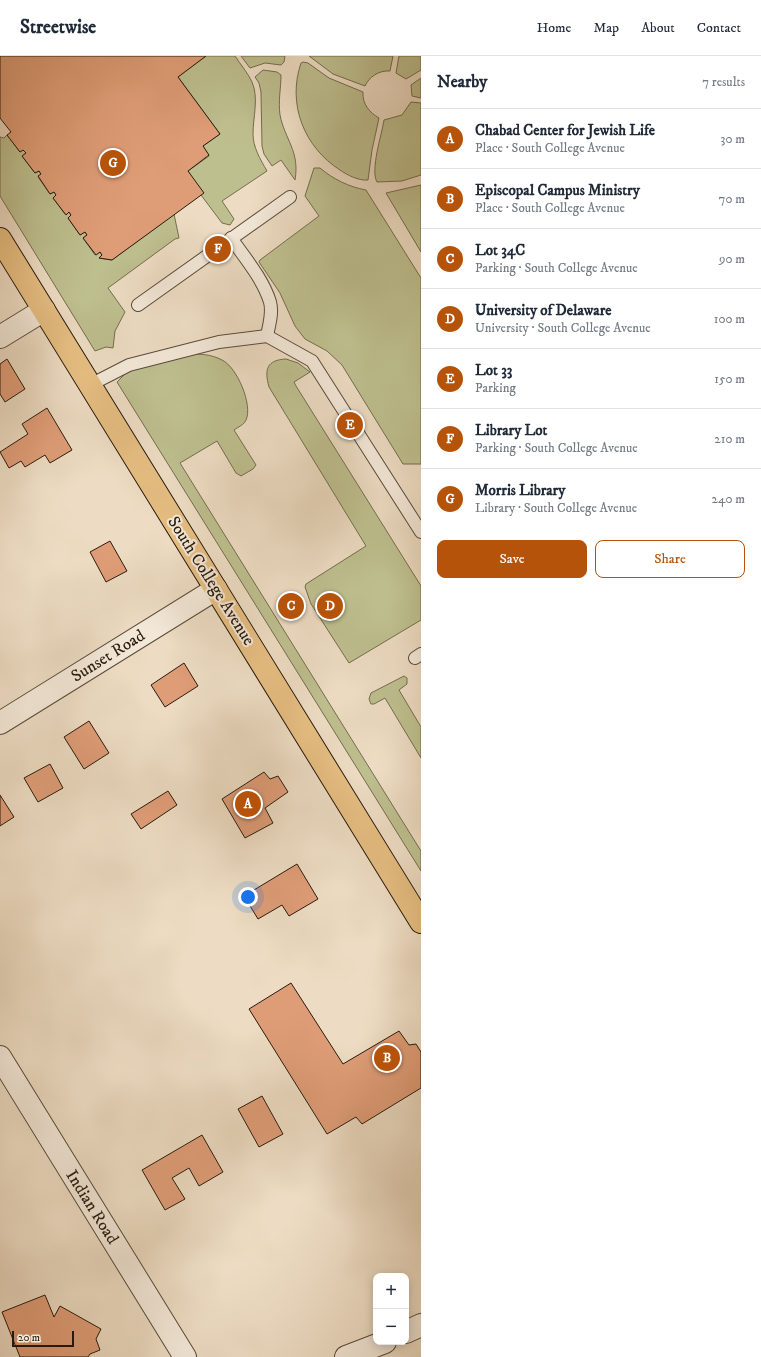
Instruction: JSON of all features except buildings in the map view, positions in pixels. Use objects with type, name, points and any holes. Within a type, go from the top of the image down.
[{"type":"main road","name":"South College Avenue","points":[[0,240],[421,922]]},
{"type":"street","points":[[0,337],[44,310]]},
{"type":"street","name":"Sunset Road","points":[[0,723],[216,589]]},
{"type":"street","name":"Indian Road","points":[[0,1057],[185,1357]]},
{"type":"street","points":[[409,1331],[421,1325]]},
{"type":"street","points":[[346,1357],[377,1345]]},
{"type":"lane","points":[[138,305],[290,197]]},
{"type":"lane","points":[[231,238],[260,281],[270,303],[271,320],[267,336]]},
{"type":"lane","points":[[90,385],[128,365],[218,342],[267,336],[312,362],[381,466],[421,532]]},
{"type":"green space","points":[[206,56],[235,56],[252,82],[255,94],[253,139],[257,153],[267,171],[222,201],[234,219],[230,225],[222,223],[201,195],[188,171],[209,156],[203,146],[220,134],[178,77]]},
{"type":"green space","points":[[241,56],[285,56],[284,62],[281,65],[265,63],[250,68]]},
{"type":"green space","points":[[309,56],[393,56],[390,71],[378,73],[369,80],[365,86],[333,74]]},
{"type":"green space","points":[[399,56],[421,56],[421,70],[406,79],[396,73]]},
{"type":"green space","points":[[301,63],[308,63],[329,78],[363,92],[367,108],[379,118],[372,150],[368,180],[361,180],[340,170],[327,160],[308,137],[298,109],[296,94],[297,78]]},
{"type":"green space","points":[[263,70],[277,72],[281,75],[279,110],[282,124],[294,153],[296,170],[295,180],[281,160],[272,166],[264,154],[262,146],[261,92],[259,83],[255,77]]},
{"type":"green space","points":[[421,78],[421,98],[412,96],[411,85]]},
{"type":"green space","points":[[411,102],[421,103],[421,175],[402,181],[377,182],[375,169],[384,120],[402,115]]},
{"type":"green space","points":[[7,135],[20,152],[23,150],[26,153],[22,156],[35,173],[39,171],[41,174],[38,177],[50,194],[54,192],[56,195],[53,198],[65,214],[69,212],[71,215],[68,218],[80,235],[85,232],[87,235],[83,238],[95,255],[100,252],[102,255],[99,258],[112,260],[174,214],[179,238],[175,239],[108,288],[125,312],[115,331],[113,348],[106,347],[95,351],[0,196],[0,137],[4,138]]},
{"type":"green space","points":[[314,168],[320,168],[330,176],[342,182],[353,187],[366,190],[421,278],[421,464],[403,464],[342,365],[327,351],[305,339],[295,326],[280,293],[259,262],[319,216],[305,196]]},
{"type":"green space","points":[[421,185],[421,252],[386,193]]},
{"type":"green space","points":[[188,354],[210,355],[218,358],[228,364],[238,378],[245,396],[248,413],[244,423],[234,430],[256,465],[253,469],[241,476],[236,473],[217,441],[180,463],[421,851],[421,871],[117,382],[129,370]]},
{"type":"green space","points":[[286,359],[298,363],[310,372],[294,382],[296,386],[421,586],[421,620],[349,663],[311,604],[305,587],[306,584],[366,546],[269,387],[267,375],[268,367],[275,361]]},
{"type":"green space","points":[[404,676],[407,678],[407,684],[399,690],[421,727],[421,758],[385,698],[374,704],[371,704],[369,699],[371,693]]},
{"type":"place","name":"Morris Library","points":[[113,163]]},
{"type":"place","name":"Library Lot","points":[[218,249]]},
{"type":"place","name":"Lot 33","points":[[350,425]]},
{"type":"place","name":"Lot 34C","points":[[291,606]]},
{"type":"place","name":"University of Delaware","points":[[330,606]]},
{"type":"place","name":"Chabad Center for Jewish Life","points":[[248,804]]},
{"type":"place","name":"Episcopal Campus Ministry","points":[[387,1058]]}]
